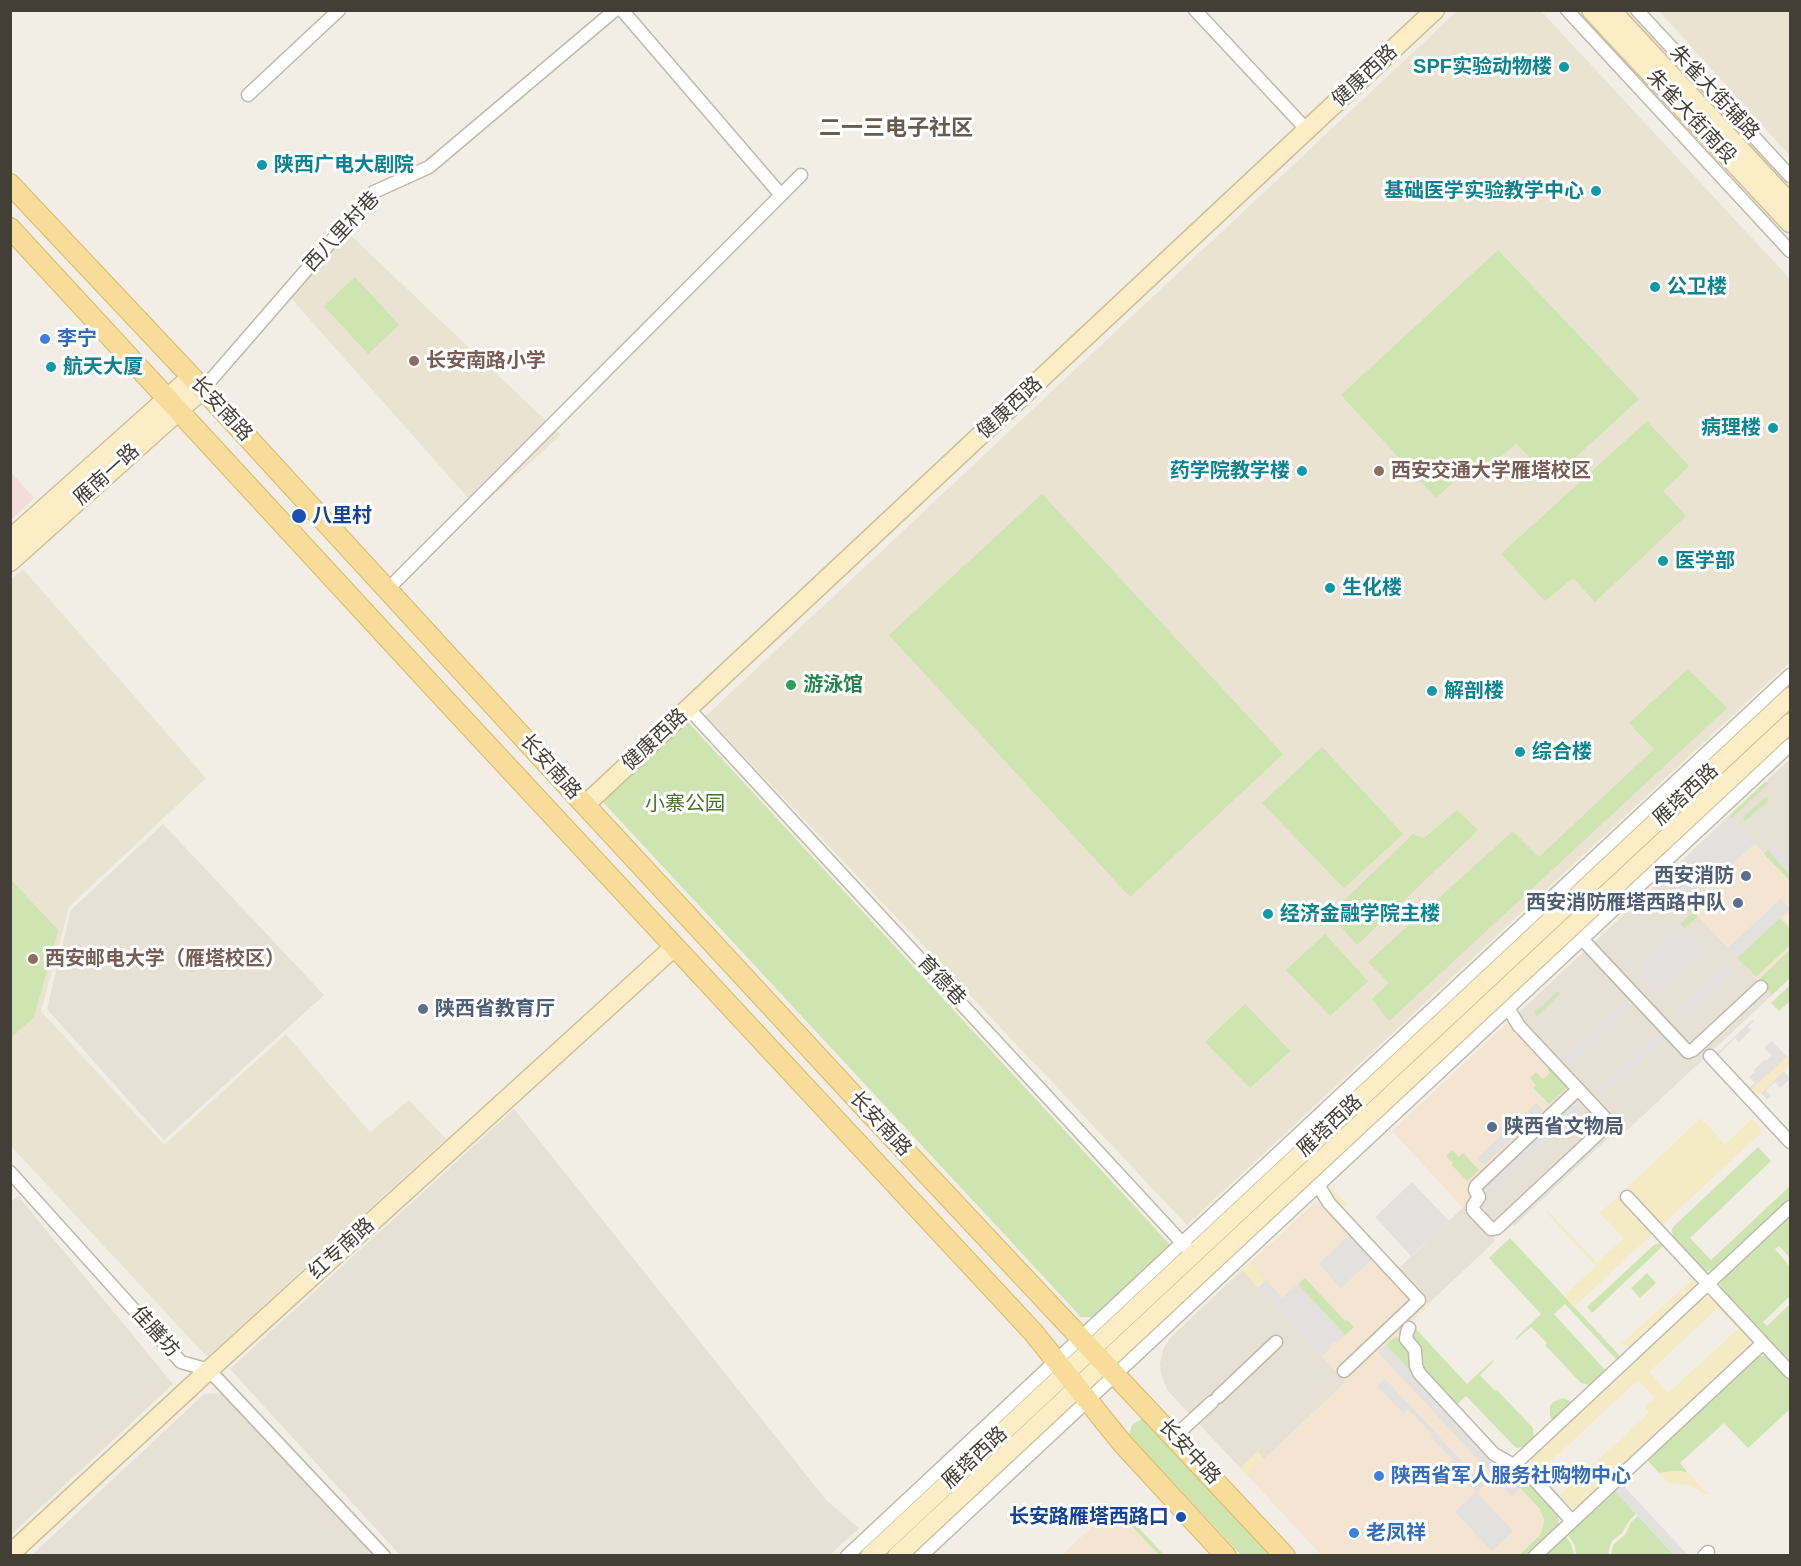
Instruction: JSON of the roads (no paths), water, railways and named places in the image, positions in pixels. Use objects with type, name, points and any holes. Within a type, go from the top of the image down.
[{"type":"main road","name":"健康西路","points":[[585,805],[1435,10]]},
{"type":"main road","name":"朱雀大街南段","points":[[1591,10],[1791,223]]},
{"type":"main road","name":"朱雀大街南段","points":[[1611,10],[1791,203]]},
{"type":"main road","name":"长安南路","points":[[10,184],[1098,1356]]},
{"type":"main road","name":"长安南路","points":[[10,228],[1033,1332],[1072,1380]]},
{"type":"main road","name":"雁南一路","points":[[10,562],[197,383]]},
{"type":"main road","name":"雁南一路","points":[[10,539],[174,404]]},
{"type":"main road","name":"雁塔西路","points":[[1098,1356],[1187,1248],[1791,697]]},
{"type":"main road","name":"雁塔西路","points":[[870,1556],[1072,1380],[1791,723]]},
{"type":"main road","name":"红专南路","points":[[10,1554],[674,947]]},
{"type":"main road","name":"长安中路","points":[[1098,1356],[1285,1556]]},
{"type":"main road","name":"雁塔西路","points":[[897,1556],[1072,1380]]},
{"type":"main road","points":[[1072,1380],[1122,1443],[1226,1556]]},
{"type":"street","points":[[248,94],[339,10]]},
{"type":"street","name":"西八里村巷","points":[[197,383],[374,192],[429,167],[615,10]]},
{"type":"street","points":[[621,10],[781,195]]},
{"type":"street","points":[[1195,10],[1307,130]]},
{"type":"street","points":[[1568,10],[1791,250]]},
{"type":"street","name":"朱雀大街辅路","points":[[1637,10],[1791,176]]},
{"type":"street","points":[[387,590],[801,175]]},
{"type":"street","points":[[1187,1248],[1791,675]]},
{"type":"street","name":"育德巷","points":[[689,709],[1187,1248]]},
{"type":"street","points":[[847,1556],[1318,1185],[1791,745]]},
{"type":"street","points":[[1582,939],[1688,1052],[1693,1050],[1761,987]]},
{"type":"street","points":[[1508,1008],[1517,1024],[1606,1119],[1607,1124],[1493,1230],[1473,1210],[1479,1197],[1475,1190],[1476,1185],[1572,1095]]},
{"type":"street","points":[[1710,1056],[1791,1142]]},
{"type":"street","name":"佳膳坊","points":[[10,1172],[181,1362],[209,1370],[384,1556]]},
{"type":"street","points":[[1318,1185],[1329,1203],[1419,1300],[1344,1371]]},
{"type":"street","points":[[1627,1197],[1791,1372]]},
{"type":"street","points":[[1514,1465],[1791,1207]]},
{"type":"street","points":[[1409,1328],[1406,1339],[1415,1350],[1419,1374],[1494,1454],[1531,1476],[1572,1521]]},
{"type":"street","points":[[1174,1437],[1276,1342]]},
{"type":"street","points":[[1535,1556],[1763,1343]]},
{"type":"street","points":[[921,1556],[1072,1380]]},
{"type":"place","name":"SPF实验动物楼","points":[[1564,67]]},
{"type":"place","name":"陕西广电大剧院","points":[[262,165]]},
{"type":"place","name":"基础医学实验教学中心","points":[[1596,191]]},
{"type":"place","name":"公卫楼","points":[[1655,287]]},
{"type":"place","name":"李宁","points":[[45,339]]},
{"type":"place","name":"长安南路小学","points":[[414,361]]},
{"type":"place","name":"航天大厦","points":[[51,367]]},
{"type":"place","name":"病理楼","points":[[1773,428]]},
{"type":"place","name":"药学院教学楼","points":[[1302,471]]},
{"type":"place","name":"西安交通大学雁塔校区","points":[[1379,471]]},
{"type":"place","name":"八里村","points":[[299,516]]},
{"type":"place","name":"医学部","points":[[1663,561]]},
{"type":"place","name":"生化楼","points":[[1330,588]]},
{"type":"place","name":"游泳馆","points":[[791,685]]},
{"type":"place","name":"解剖楼","points":[[1432,691]]},
{"type":"place","name":"综合楼","points":[[1520,752]]},
{"type":"place","name":"西安消防","points":[[1746,876]]},
{"type":"place","name":"西安消防雁塔西路中队","points":[[1738,903]]},
{"type":"place","name":"经济金融学院主楼","points":[[1268,914]]},
{"type":"place","name":"西安邮电大学（雁塔校区）","points":[[33,959]]},
{"type":"place","name":"陕西省教育厅","points":[[423,1009]]},
{"type":"place","name":"陕西省文物局","points":[[1492,1127]]},
{"type":"place","name":"陕西省军人服务社购物中心","points":[[1379,1476]]},
{"type":"place","name":"长安路雁塔西路口","points":[[1181,1517]]},
{"type":"place","name":"老凤祥","points":[[1354,1533]]},
{"type":"district","name":"二一三电子社区","points":[[896,129]]},
{"type":"park label","name":"小寨公园","points":[[685,804]]}]
